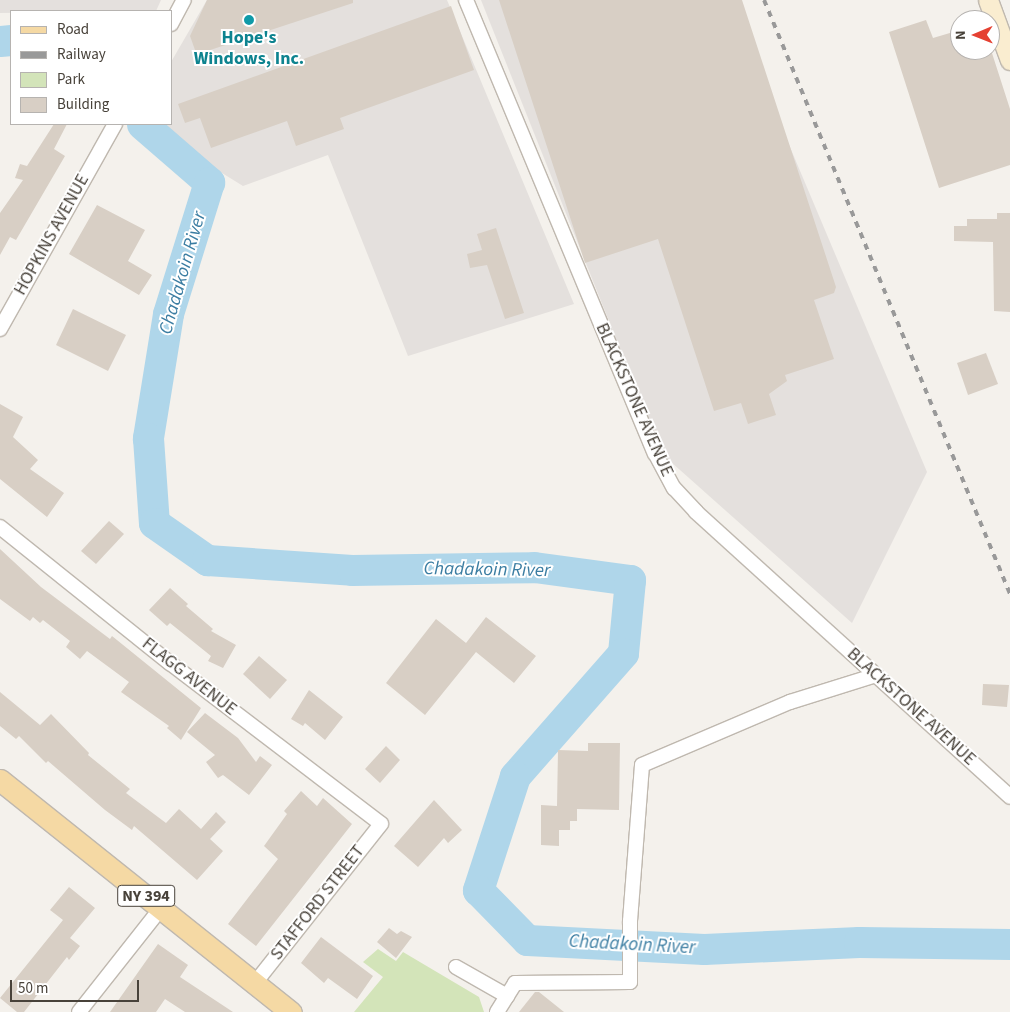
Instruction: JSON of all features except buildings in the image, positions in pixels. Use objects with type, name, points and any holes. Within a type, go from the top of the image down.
[{"type":"main road","name":"NY 394","points":[[0,780],[291,1012]]},
{"type":"street","points":[[172,22],[184,0]]},
{"type":"street","name":"BLACKSTONE AVENUE","points":[[466,0],[648,438],[674,488],[1010,797]]},
{"type":"street","points":[[988,0],[1010,60]]},
{"type":"street","name":"HOPKINS AVENUE","points":[[0,329],[114,125]]},
{"type":"street","name":"FLAGG AVENUE","points":[[0,527],[170,663],[381,824]]},
{"type":"street","points":[[497,1012],[515,983],[630,982],[630,921],[642,765],[790,702],[876,675]]},
{"type":"street","name":"STAFFORD STREET","points":[[255,983],[381,824]]},
{"type":"street","points":[[79,1012],[161,908]]},
{"type":"street","points":[[456,967],[507,996]]},
{"type":"shaded area","points":[[0,0],[161,0],[156,10],[10,10],[10,13],[0,13]]},
{"type":"shaded area","points":[[207,0],[447,0],[574,304],[408,356],[328,155],[243,186],[145,125],[172,125],[172,60]]},
{"type":"shaded area","points":[[481,0],[728,0],[927,472],[852,623],[662,454]]},
{"type":"green space","points":[[378,949],[396,961],[403,952],[479,997],[484,1012],[354,1012],[383,977],[363,962]]},
{"type":"waterway","name":"Chadakoin River","points":[[0,41],[10,40]]},
{"type":"waterway","name":"Chadakoin River","points":[[143,125],[209,182],[168,314],[148,438],[154,523],[207,560],[352,570],[534,567],[630,580],[623,653],[515,776],[478,890],[527,940],[704,949],[859,942],[1010,944]]},
{"type":"railway","points":[[764,0],[1010,594]]},
{"type":"place","name":"Hope's Windows, Inc.","points":[[249,20]]}]
